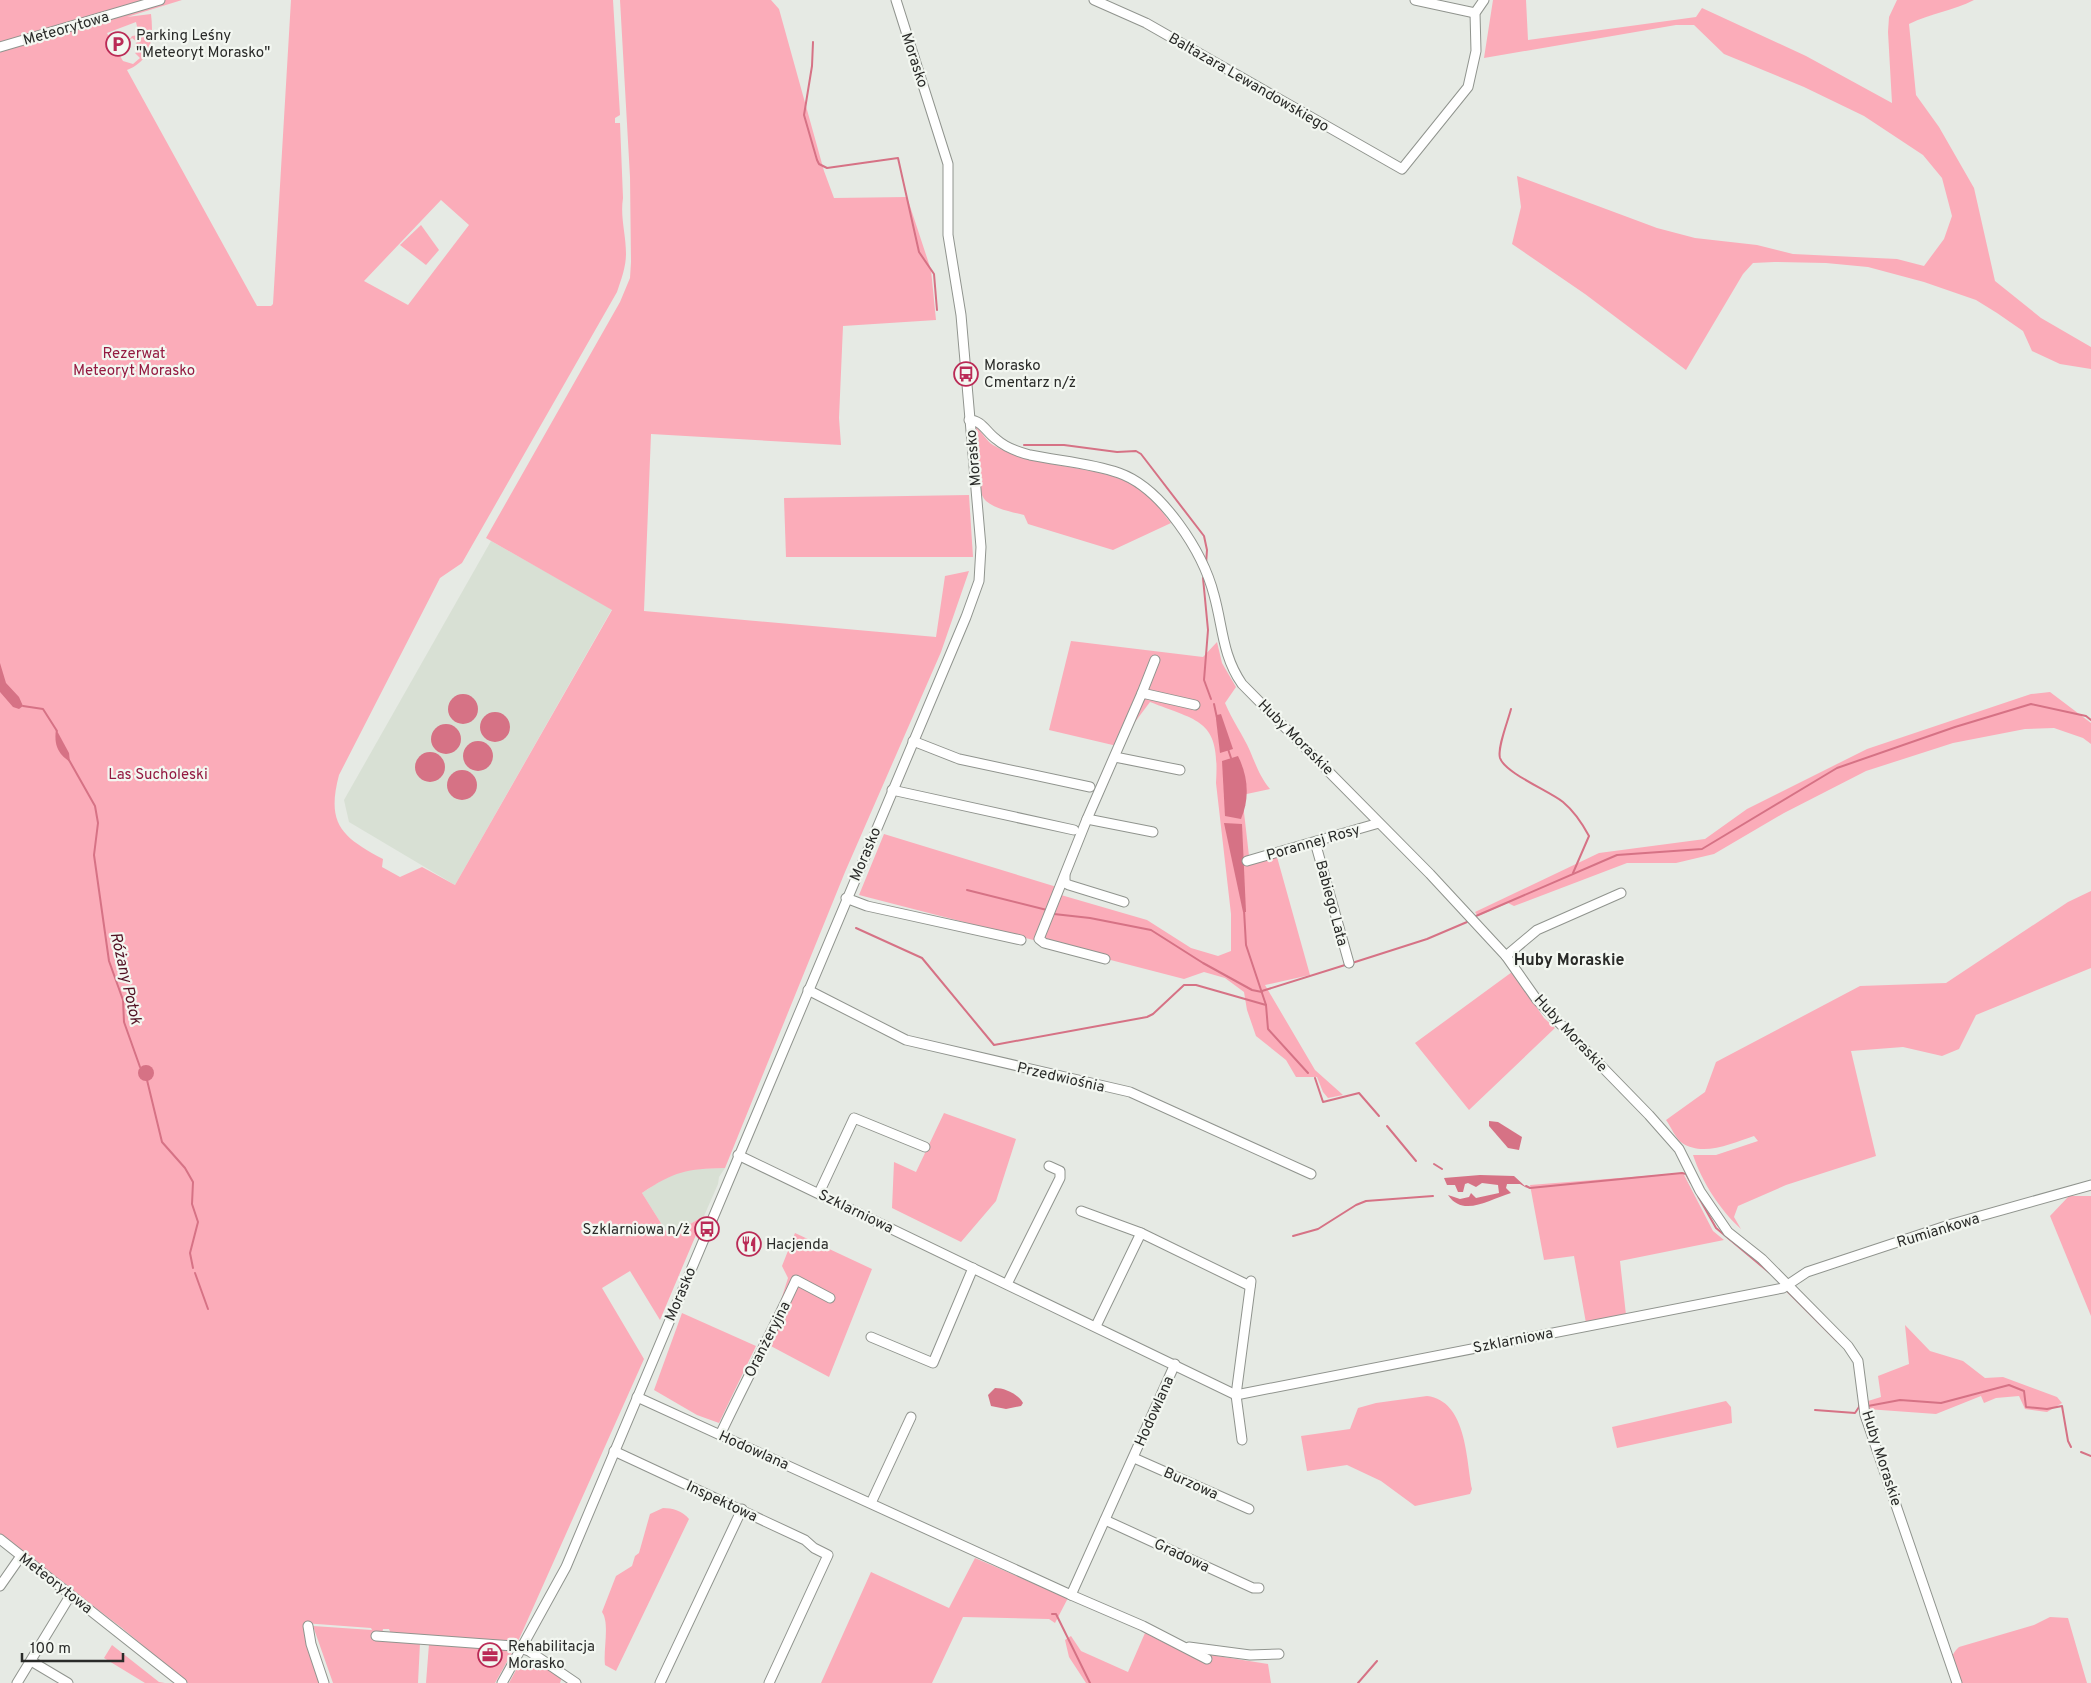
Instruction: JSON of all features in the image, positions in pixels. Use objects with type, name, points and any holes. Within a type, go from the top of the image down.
[{"type":"street","name":"Meteorytowa","points":[[0,47],[160,0]]},
{"type":"street","name":"Morasko","points":[[502,1683],[566,1567],[970,606],[980,575],[981,547],[961,315],[948,235],[948,164],[896,0]]},
{"type":"street","name":"Baltazara Lewandowskiego","points":[[1094,0],[1146,23],[1402,169],[1468,87],[1476,51],[1475,13]]},
{"type":"street","points":[[1415,0],[1475,13],[1484,0]]},
{"type":"street","name":"Huby Moraskie","points":[[969,420],[980,423],[995,439],[1025,453],[1105,469],[1127,476],[1138,482],[1159,500],[1181,528],[1212,587],[1227,657],[1233,671],[1242,684],[1506,956],[1537,1000],[1649,1115],[1679,1149],[1700,1191],[1728,1232],[1762,1259],[1789,1284],[1848,1346],[1858,1361],[1865,1415],[1957,1683]]},
{"type":"street","points":[[1105,959],[1040,941],[1039,939],[1087,819],[1155,660]]},
{"type":"street","points":[[1142,693],[1195,705]]},
{"type":"street","points":[[913,740],[959,759],[1090,787]]},
{"type":"street","points":[[1115,757],[1180,770]]},
{"type":"street","points":[[892,790],[1074,830]]},
{"type":"street","points":[[1087,819],[1153,832]]},
{"type":"street","name":"Porannej Rosy","points":[[1246,861],[1379,823]]},
{"type":"street","name":"Babiego Lata","points":[[1315,842],[1349,963]]},
{"type":"street","points":[[1065,876],[1065,882],[1069,885],[1124,902]]},
{"type":"street","points":[[1506,956],[1537,930],[1621,893]]},
{"type":"street","name":"Morasko","points":[[846,898],[867,906],[1021,940]]},
{"type":"street","name":"Przedwiośnia","points":[[808,990],[906,1040],[1130,1092],[1311,1174]]},
{"type":"street","points":[[819,1193],[854,1118],[926,1147]]},
{"type":"street","name":"Szklarniowa","points":[[738,1155],[1236,1395],[1783,1288],[1789,1284]]},
{"type":"street","points":[[1008,1284],[1060,1178],[1060,1171],[1049,1166]]},
{"type":"street","name":"Rumiankowa","points":[[1789,1284],[1807,1272],[1952,1224],[2091,1185]]},
{"type":"street","points":[[1081,1211],[1141,1233],[1250,1284],[1236,1395],[1242,1440]]},
{"type":"street","points":[[1096,1326],[1141,1233]]},
{"type":"street","points":[[871,1337],[933,1363],[973,1268]]},
{"type":"street","name":"Oranżeryjna","points":[[720,1435],[762,1346],[781,1314],[796,1280],[830,1298]]},
{"type":"street","name":"Hodowlana","points":[[1072,1595],[1174,1364]]},
{"type":"street","name":"Hodowlana","points":[[637,1397],[1072,1595],[1207,1659]]},
{"type":"street","points":[[871,1503],[911,1417]]},
{"type":"street","name":"Inspektowa","points":[[614,1451],[742,1509],[805,1540],[814,1548],[828,1555],[769,1683]]},
{"type":"street","name":"Burzowa","points":[[1134,1458],[1249,1509]]},
{"type":"street","points":[[660,1683],[742,1509]]},
{"type":"street","name":"Gradowa","points":[[1105,1520],[1253,1588],[1259,1588]]},
{"type":"street","name":"Meteorytowa","points":[[0,1539],[20,1557],[182,1683]]},
{"type":"street","points":[[0,1586],[20,1557]]},
{"type":"street","points":[[17,1683],[70,1596]]},
{"type":"street","points":[[308,1626],[311,1644],[324,1683]]},
{"type":"street","points":[[376,1636],[522,1648],[565,1680],[576,1683]]},
{"type":"street","name":"Hodowlana","points":[[1184,1647],[1250,1655],[1279,1654]]},
{"type":"street","points":[[31,1661],[68,1683]]},
{"type":"shaded area","points":[[491,541],[612,609],[455,885],[349,822],[344,800]]},
{"type":"shaded area","points":[[0,663],[6,683],[19,697],[23,706],[19,709],[13,707],[0,692]]},
{"type":"shaded area","points":[[463,694],[469,695],[477,703],[477,715],[469,723],[463,724],[457,723],[449,715],[448,709],[449,703],[457,695]]},
{"type":"shaded area","points":[[495,712],[506,716],[510,727],[506,738],[495,742],[484,738],[480,727],[484,716]]},
{"type":"shaded area","points":[[1221,714],[1233,749],[1220,753],[1216,719],[1217,715]]},
{"type":"shaded area","points":[[446,724],[457,728],[461,739],[457,750],[446,754],[435,750],[431,739],[435,728]]},
{"type":"shaded area","points":[[56,729],[69,753],[70,762],[57,748]]},
{"type":"shaded area","points":[[478,741],[489,745],[493,756],[489,767],[478,771],[467,767],[463,756],[467,745]]},
{"type":"shaded area","points":[[430,752],[436,753],[444,761],[444,773],[436,781],[430,782],[424,781],[416,773],[415,767],[416,761],[424,753]]},
{"type":"shaded area","points":[[1238,756],[1244,771],[1247,787],[1246,803],[1241,819],[1225,816],[1222,761]]},
{"type":"shaded area","points":[[462,770],[473,774],[477,785],[473,796],[462,800],[451,796],[447,785],[451,774]]},
{"type":"shaded area","points":[[1224,823],[1242,824],[1246,912],[1243,912]]},
{"type":"shaded area","points":[[143,1065],[149,1065],[154,1070],[152,1079],[143,1081],[138,1076],[138,1070]]},
{"type":"shaded area","points":[[1489,1121],[1498,1122],[1522,1137],[1519,1150],[1508,1148],[1489,1126]]},
{"type":"shaded area","points":[[725,1168],[719,1177],[718,1184],[704,1216],[669,1236],[642,1193],[668,1176],[692,1169]]},
{"type":"shaded area","points":[[1480,1175],[1514,1176],[1527,1188],[1520,1184],[1507,1184],[1506,1188],[1511,1193],[1469,1206],[1454,1202],[1448,1195],[1460,1199],[1469,1197],[1471,1193],[1476,1198],[1499,1193],[1498,1185],[1482,1183],[1476,1187],[1468,1183],[1465,1184],[1463,1192],[1458,1192],[1455,1185],[1447,1185],[1444,1178]]},
{"type":"shaded area","points":[[995,1388],[1011,1392],[1023,1403],[1021,1406],[1006,1409],[991,1406],[988,1395]]},
{"type":"green space","points":[[0,0],[182,0],[127,17],[151,14],[152,32],[146,55],[135,66],[127,70],[257,306],[271,306],[273,304],[291,0],[613,0],[620,115],[615,118],[615,123],[620,123],[622,212],[626,254],[624,269],[617,292],[462,563],[440,578],[339,775],[335,792],[336,817],[341,827],[357,843],[383,859],[382,867],[400,877],[422,867],[455,885],[612,610],[486,538],[620,302],[630,278],[630,177],[620,0],[771,0],[779,9],[824,171],[834,198],[907,197],[931,270],[936,320],[843,326],[839,418],[841,445],[651,434],[644,611],[936,637],[945,576],[969,571],[941,652],[845,872],[725,1168],[700,1169],[681,1173],[663,1180],[642,1193],[669,1236],[704,1216],[660,1320],[630,1271],[602,1288],[644,1359],[517,1643],[391,1634],[389,1629],[383,1629],[382,1634],[373,1633],[376,1641],[420,1643],[418,1683],[333,1683],[313,1626],[372,1630],[371,1628],[303,1623],[323,1683],[188,1683],[122,1628],[0,1535]],"holes":[[[136,22],[139,35],[132,36],[128,42],[132,38],[137,42],[134,47],[140,46],[142,51],[135,53],[140,58],[133,64],[123,61],[114,46],[117,46],[120,55],[127,51],[122,50],[120,44],[113,44],[107,33]],[[441,200],[469,225],[408,305],[364,281]]]},
{"type":"green space","points":[[1493,0],[1526,0],[1528,40],[1696,17],[1702,8],[1806,56],[1892,103],[1888,32],[1889,17],[1897,0],[1974,0],[1909,24],[1916,95],[1939,127],[1974,188],[1995,281],[2041,318],[2091,347],[2091,369],[2060,364],[2032,351],[2023,331],[1997,313],[1976,300],[1924,282],[1868,267],[1826,263],[1774,262],[1753,263],[1743,274],[1686,370],[1585,294],[1512,244],[1521,207],[1517,176],[1657,228],[1695,238],[1757,245],[1793,254],[1897,259],[1924,266],[1944,239],[1952,216],[1942,178],[1923,155],[1864,116],[1804,87],[1724,54],[1694,25],[1676,25],[1484,58]]},
{"type":"green space","points":[[421,225],[439,250],[426,265],[400,245]]},
{"type":"green space","points":[[975,426],[993,445],[1011,454],[1031,460],[1093,471],[1130,483],[1150,496],[1171,523],[1113,550],[1028,524],[1024,515],[994,506],[986,501],[982,495],[977,477],[973,428]]},
{"type":"green space","points":[[969,495],[973,557],[786,557],[784,498]]},
{"type":"green space","points":[[1071,641],[1203,657],[1217,642],[1222,663],[1236,687],[1225,703],[1270,789],[1242,795],[1249,856],[1247,865],[1277,857],[1310,975],[1265,985],[1315,1070],[1343,1095],[1328,1098],[1323,1092],[1317,1077],[1296,1077],[1286,1060],[1256,1036],[1247,1010],[1244,992],[1225,978],[1204,972],[1184,979],[859,895],[884,834],[1060,888],[1061,895],[1147,920],[1191,948],[1218,956],[1231,951],[1231,914],[1216,783],[1215,747],[1210,735],[1204,726],[1194,720],[1150,702],[1117,746],[1049,730]]},
{"type":"green space","points":[[2050,692],[2091,723],[2091,744],[2083,738],[2054,728],[2025,729],[1953,743],[1866,771],[1784,813],[1714,854],[1676,863],[1627,863],[1514,906],[1508,903],[1478,916],[1475,912],[1599,853],[1705,839],[1747,809],[1867,749],[2031,694]]},
{"type":"green space","points":[[2091,891],[2091,968],[1976,1015],[1959,1049],[1942,1056],[1903,1047],[1851,1051],[1876,1156],[1786,1185],[1738,1206],[1734,1217],[1741,1229],[1733,1221],[1712,1195],[1693,1155],[1716,1155],[1758,1141],[1754,1136],[1728,1145],[1708,1149],[1690,1147],[1680,1141],[1666,1120],[1705,1092],[1716,1062],[1860,986],[1946,983],[2068,902]]},
{"type":"green space","points":[[1512,972],[1544,1018],[1555,1028],[1469,1110],[1415,1043]]},
{"type":"green space","points":[[944,1113],[1016,1139],[996,1201],[961,1242],[892,1208],[894,1162],[916,1172]]},
{"type":"green space","points":[[1683,1173],[1713,1231],[1724,1240],[1620,1261],[1626,1315],[1586,1323],[1574,1256],[1544,1260],[1530,1185]]},
{"type":"green space","points":[[2069,1196],[2091,1196],[2091,1316],[2050,1216]]},
{"type":"green space","points":[[795,1233],[872,1269],[829,1377],[767,1344],[788,1278],[782,1266]]},
{"type":"green space","points":[[682,1313],[756,1346],[719,1423],[697,1415],[654,1390]]},
{"type":"green space","points":[[1905,1325],[1930,1351],[1963,1361],[1985,1378],[2003,1377],[2057,1397],[2062,1403],[2047,1412],[2025,1409],[2019,1396],[1996,1398],[1984,1403],[1981,1396],[1936,1414],[1867,1409],[1868,1401],[1881,1397],[1878,1376],[1909,1364]]},
{"type":"green space","points":[[1427,1396],[1440,1400],[1450,1408],[1457,1420],[1466,1448],[1472,1489],[1470,1494],[1415,1506],[1381,1481],[1347,1465],[1307,1471],[1301,1436],[1350,1429],[1358,1408],[1376,1403]]},
{"type":"green space","points":[[1726,1401],[1731,1407],[1732,1423],[1617,1448],[1612,1427]]},
{"type":"green space","points":[[663,1508],[677,1510],[689,1519],[616,1671],[605,1665],[606,1623],[602,1612],[616,1576],[632,1566],[635,1556],[639,1553],[650,1514]]},
{"type":"green space","points":[[975,1558],[1068,1598],[1055,1623],[1049,1619],[963,1617],[932,1683],[821,1683],[871,1572],[949,1608]]},
{"type":"green space","points":[[2050,1617],[2068,1618],[2087,1683],[1956,1683],[1951,1660],[1959,1647],[2034,1625]]},
{"type":"green space","points":[[1145,1633],[1179,1650],[1268,1664],[1271,1683],[1086,1683],[1069,1657],[1065,1640],[1071,1636],[1081,1651],[1128,1672]]},
{"type":"green space","points":[[429,1644],[514,1649],[495,1683],[426,1683]]},
{"type":"green space","points":[[112,1645],[159,1682],[165,1683],[145,1683],[104,1658]]},
{"type":"green space","points":[[522,1659],[532,1659],[562,1677],[560,1683],[509,1683]]},
{"type":"waterway","points":[[813,42],[812,66],[804,115],[817,160],[819,164],[827,168],[898,158],[919,252],[934,274],[937,310]]},
{"type":"waterway","points":[[1024,445],[1064,445],[1117,452],[1136,451],[1141,454],[1204,536],[1207,550],[1206,564]]},
{"type":"waterway","points":[[1203,578],[1208,630],[1204,680],[1211,699]]},
{"type":"waterway","points":[[1214,704],[1217,718]]},
{"type":"waterway","points":[[1476,916],[1617,855],[1702,849],[1837,768],[1955,727],[2031,704],[2086,716],[2091,720]]},
{"type":"waterway","name":"Różany Potok","points":[[23,706],[43,709],[57,731]]},
{"type":"waterway","points":[[1511,709],[1501,741],[1500,758],[1518,776],[1563,802],[1578,818],[1589,836],[1573,873]]},
{"type":"waterway","points":[[1228,749],[1231,758]]},
{"type":"waterway","name":"Różany Potok","points":[[69,760],[95,806],[98,823],[94,855],[109,961],[123,1000],[124,1022],[140,1067]]},
{"type":"waterway","points":[[967,890],[1047,910]]},
{"type":"waterway","points":[[1244,910],[1246,945],[1266,1005],[1268,1029],[1308,1073]]},
{"type":"waterway","points":[[1054,914],[1090,918],[1151,930],[1203,963],[1252,990],[1262,992]]},
{"type":"waterway","points":[[1352,963],[1427,939],[1467,922]]},
{"type":"waterway","points":[[856,928],[922,958],[994,1045],[1147,1017],[1153,1014],[1184,985],[1196,985],[1266,1005]]},
{"type":"waterway","points":[[1262,991],[1345,965]]},
{"type":"waterway","points":[[1315,1078],[1323,1102],[1359,1093],[1379,1116]]},
{"type":"waterway","name":"Różany Potok","points":[[147,1080],[162,1142],[185,1168],[193,1182],[192,1204],[198,1222],[190,1253],[193,1268]]},
{"type":"waterway","points":[[1387,1126],[1416,1161]]},
{"type":"waterway","points":[[1434,1164],[1442,1169]]},
{"type":"waterway","points":[[1526,1186],[1530,1188],[1682,1173],[1686,1174],[1691,1183]]},
{"type":"waterway","points":[[1293,1236],[1318,1229],[1356,1205],[1366,1201],[1433,1196]]},
{"type":"waterway","points":[[1698,1196],[1716,1228],[1771,1274]]},
{"type":"waterway","name":"Różany Potok","points":[[195,1273],[208,1309]]},
{"type":"waterway","points":[[1787,1291],[1837,1341]]},
{"type":"waterway","points":[[1868,1406],[1900,1400],[1941,1403],[2009,1385],[2024,1391],[2026,1407],[2047,1409],[2062,1406],[2068,1441],[2071,1447]]},
{"type":"waterway","points":[[1815,1410],[1855,1413],[1859,1403]]},
{"type":"waterway","points":[[2081,1452],[2091,1456]]},
{"type":"waterway","points":[[1052,1614],[1056,1614],[1090,1683]]},
{"type":"waterway","points":[[1358,1683],[1377,1661]]},
{"type":"place","name":"Parking Leśny \"Meteoryt Morasko\"","points":[[118,44]]},
{"type":"place","name":"Morasko Cmentarz n/ż","points":[[966,374]]},
{"type":"place","name":"Szklarniowa n/ż","points":[[707,1229]]},
{"type":"place","name":"Hacjenda","points":[[749,1244]]},
{"type":"place","name":"Rehabilitacja Morasko","points":[[490,1655]]},
{"type":"district","name":"Huby Moraskie","points":[[1569,959]]},
{"type":"park label","name":"Rezerwat Meteoryt Morasko","points":[[134,362]]},
{"type":"park label","name":"Las Sucholeski","points":[[158,774]]}]
